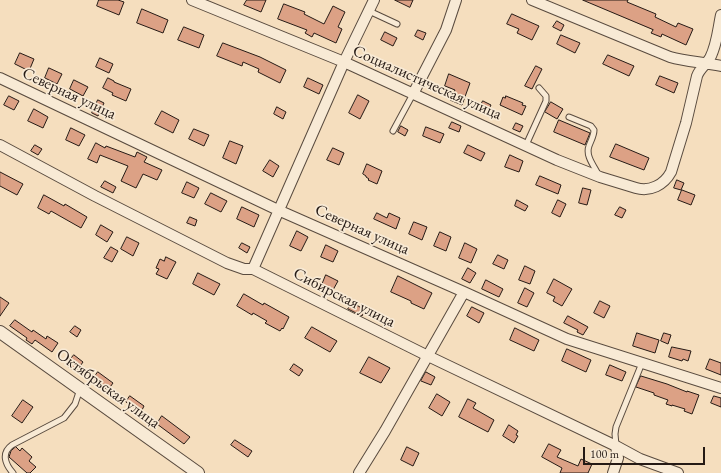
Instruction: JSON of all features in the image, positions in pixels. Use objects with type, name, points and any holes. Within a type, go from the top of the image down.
[{"type":"street","name":"Социалистическая улица","points":[[192,0],[344,62],[557,160],[600,177],[640,189],[650,189],[669,177],[686,123],[697,76],[700,69],[707,62]]},
{"type":"street","points":[[253,268],[344,62],[374,0]]},
{"type":"street","points":[[413,94],[446,30],[456,0]]},
{"type":"street","points":[[532,0],[670,57],[690,62],[707,62],[721,66]]},
{"type":"street","points":[[707,62],[714,48],[721,15]]},
{"type":"street","name":"Северная улица","points":[[0,78],[278,210],[566,339],[721,388]]},
{"type":"street","name":"Сибирская улица","points":[[0,145],[95,196],[227,263],[244,269],[253,268],[428,356],[616,446],[640,459],[678,473]]},
{"type":"street","points":[[359,473],[385,431],[464,292]]},
{"type":"street","name":"Октябрьская улица","points":[[0,332],[198,473]]},
{"type":"street","points":[[613,473],[618,458],[616,446]]},
{"type":"lane","points":[[369,11],[397,24]]},
{"type":"lane","points":[[526,145],[547,98],[540,88]]},
{"type":"lane","points":[[393,131],[413,94]]},
{"type":"lane","points":[[569,117],[591,126],[594,130],[594,136],[588,148],[588,154],[600,177]]},
{"type":"lane","points":[[616,446],[616,428],[642,363]]},
{"type":"lane","points":[[12,473],[4,457],[6,451],[12,445],[64,418],[75,404],[80,389]]},
{"type":"building","points":[[99,0],[118,0],[124,2],[119,15],[97,6]]},
{"type":"building","points":[[247,0],[266,0],[261,12],[244,5]]},
{"type":"building","points":[[395,0],[413,0],[410,7]]},
{"type":"building","points":[[583,0],[628,0],[627,2],[656,14],[655,17],[676,27],[678,23],[693,29],[686,45],[662,34],[661,37],[651,33],[653,30]]},
{"type":"building","points":[[284,4],[305,12],[304,14],[324,24],[333,6],[345,12],[338,27],[342,29],[336,43],[314,33],[312,37],[305,33],[307,30],[278,19]]},
{"type":"building","points":[[142,9],[168,20],[163,33],[137,23]]},
{"type":"building","points":[[512,14],[539,26],[532,40],[517,33],[519,29],[507,24]]},
{"type":"building","points":[[557,21],[564,25],[561,31],[553,27]]},
{"type":"building","points":[[184,27],[204,35],[199,48],[178,40]]},
{"type":"building","points":[[418,30],[426,33],[423,40],[415,36]]},
{"type":"building","points":[[385,32],[397,38],[393,46],[381,40]]},
{"type":"building","points":[[561,35],[580,43],[575,53],[557,44]]},
{"type":"building","points":[[223,43],[260,57],[286,70],[280,83],[258,72],[259,69],[243,62],[242,66],[217,56]]},
{"type":"building","points":[[20,53],[34,59],[29,71],[15,64]]},
{"type":"building","points":[[608,55],[634,66],[629,76],[603,64]]},
{"type":"building","points":[[100,58],[113,64],[109,73],[96,67]]},
{"type":"building","points":[[536,66],[542,69],[532,89],[525,86]]},
{"type":"building","points":[[49,68],[62,74],[57,84],[45,78]]},
{"type":"building","points":[[449,74],[470,83],[462,105],[450,100],[455,90],[445,86]]},
{"type":"building","points":[[660,76],[678,83],[674,93],[656,85]]},
{"type":"building","points":[[108,78],[131,89],[126,101],[112,95],[113,93],[103,88]]},
{"type":"building","points":[[308,78],[323,85],[319,94],[304,87]]},
{"type":"building","points":[[74,80],[88,87],[83,96],[70,89]]},
{"type":"building","points":[[358,95],[369,101],[360,119],[349,113]]},
{"type":"building","points":[[9,96],[19,101],[14,110],[4,105]]},
{"type":"building","points":[[506,96],[523,103],[522,105],[526,106],[522,115],[500,105],[503,97],[505,98]]},
{"type":"building","points":[[98,100],[104,103],[98,116],[92,113]]},
{"type":"building","points":[[483,101],[491,105],[488,111],[480,107]]},
{"type":"building","points":[[551,102],[563,109],[557,119],[545,112]]},
{"type":"building","points":[[277,107],[286,112],[283,119],[274,114]]},
{"type":"building","points":[[34,109],[48,117],[43,128],[28,121]]},
{"type":"building","points":[[162,111],[179,120],[173,133],[155,124]]},
{"type":"building","points":[[559,120],[590,133],[585,145],[554,132]]},
{"type":"building","points":[[452,122],[461,126],[459,132],[449,128]]},
{"type":"building","points":[[516,123],[523,126],[520,132],[513,129]]},
{"type":"building","points":[[401,126],[408,130],[405,136],[398,132]]},
{"type":"building","points":[[426,127],[444,134],[440,143],[423,136]]},
{"type":"building","points":[[71,128],[85,135],[79,146],[66,140]]},
{"type":"building","points":[[194,129],[209,135],[204,146],[189,139]]},
{"type":"building","points":[[230,141],[243,146],[236,164],[223,158]]},
{"type":"building","points":[[96,143],[105,148],[106,146],[135,157],[137,152],[147,157],[144,162],[162,170],[157,180],[143,174],[136,188],[121,181],[128,166],[100,155],[97,163],[88,159]]},
{"type":"building","points":[[616,144],[649,158],[644,170],[610,157]]},
{"type":"building","points":[[35,145],[42,149],[38,155],[31,151]]},
{"type":"building","points":[[468,145],[485,153],[481,161],[464,153]]},
{"type":"building","points":[[333,148],[344,153],[339,165],[327,160]]},
{"type":"building","points":[[510,155],[523,161],[519,172],[505,167]]},
{"type":"building","points":[[270,160],[279,166],[273,177],[263,171]]},
{"type":"building","points":[[367,164],[382,171],[377,184],[368,180],[369,179],[363,174]]},
{"type":"building","points":[[0,172],[23,184],[17,195],[0,186]]},
{"type":"building","points":[[540,176],[561,185],[558,194],[536,185]]},
{"type":"building","points":[[677,180],[684,183],[681,190],[674,188]]},
{"type":"building","points":[[105,181],[116,187],[113,193],[101,187]]},
{"type":"building","points":[[187,182],[199,188],[194,198],[182,193]]},
{"type":"building","points":[[583,188],[591,190],[587,205],[579,203]]},
{"type":"building","points":[[682,190],[695,195],[691,205],[678,200]]},
{"type":"building","points":[[211,193],[227,201],[221,212],[205,204]]},
{"type":"building","points":[[44,195],[64,206],[65,204],[87,217],[81,228],[51,211],[49,214],[38,208]]},
{"type":"building","points":[[517,200],[528,206],[525,211],[515,206]]},
{"type":"building","points":[[558,200],[566,204],[560,217],[552,213]]},
{"type":"building","points":[[242,207],[259,215],[254,227],[237,219]]},
{"type":"building","points":[[620,207],[626,210],[622,218],[615,215]]},
{"type":"building","points":[[377,213],[387,218],[389,213],[400,218],[396,229],[374,219]]},
{"type":"building","points":[[190,217],[197,220],[195,226],[187,223]]},
{"type":"building","points":[[414,222],[427,227],[422,240],[409,234]]},
{"type":"building","points":[[101,225],[113,232],[107,242],[96,235]]},
{"type":"building","points":[[297,231],[308,237],[301,251],[290,246]]},
{"type":"building","points":[[440,232],[451,237],[446,251],[434,246]]},
{"type":"building","points":[[127,237],[139,243],[133,256],[121,249]]},
{"type":"building","points":[[242,243],[250,247],[247,253],[239,248]]},
{"type":"building","points":[[465,243],[477,249],[471,263],[459,258]]},
{"type":"building","points":[[326,245],[338,251],[333,262],[321,257]]},
{"type":"building","points":[[111,247],[118,251],[112,262],[104,258]]},
{"type":"building","points":[[498,255],[508,260],[504,269],[493,264]]},
{"type":"building","points":[[166,257],[176,262],[167,279],[156,274],[159,269],[156,268],[160,259],[164,261]]},
{"type":"building","points":[[525,266],[535,271],[530,284],[519,280]]},
{"type":"building","points":[[468,268],[476,273],[470,283],[462,279]]},
{"type":"building","points":[[198,273],[220,284],[214,295],[193,284]]},
{"type":"building","points":[[326,275],[338,281],[333,290],[322,285]]},
{"type":"building","points":[[398,276],[432,293],[424,309],[391,292]]},
{"type":"building","points":[[554,279],[572,289],[562,306],[553,301],[555,297],[547,293]]},
{"type":"building","points":[[486,280],[503,289],[499,297],[482,289]]},
{"type":"building","points":[[525,288],[534,293],[527,307],[518,303]]},
{"type":"building","points":[[244,294],[289,317],[283,329],[282,328],[280,331],[265,323],[267,321],[253,313],[252,315],[237,306]]},
{"type":"building","points":[[0,297],[9,303],[0,316]]},
{"type":"building","points":[[600,301],[610,306],[604,318],[594,313]]},
{"type":"building","points":[[353,303],[365,310],[362,316],[348,309]]},
{"type":"building","points":[[472,307],[484,313],[479,323],[467,316]]},
{"type":"building","points":[[568,316],[588,327],[583,335],[577,332],[578,330],[564,323]]},
{"type":"building","points":[[15,320],[32,332],[33,330],[46,339],[47,336],[58,343],[52,352],[35,340],[32,344],[26,340],[27,338],[10,326]]},
{"type":"building","points":[[75,326],[81,330],[77,337],[70,332]]},
{"type":"building","points":[[312,327],[337,341],[330,352],[305,338]]},
{"type":"building","points":[[515,328],[539,340],[534,351],[510,340]]},
{"type":"building","points":[[637,333],[659,340],[655,353],[633,346]]},
{"type":"building","points":[[664,333],[671,335],[668,344],[661,341]]},
{"type":"building","points":[[672,347],[691,351],[688,361],[683,359],[682,361],[669,357]]},
{"type":"building","points":[[567,349],[591,360],[586,372],[562,361]]},
{"type":"building","points":[[74,355],[83,362],[76,372],[66,365]]},
{"type":"building","points":[[369,357],[390,368],[381,383],[360,373]]},
{"type":"building","points":[[710,359],[721,363],[721,375],[706,369]]},
{"type":"building","points":[[294,364],[303,370],[299,376],[290,370]]},
{"type":"building","points":[[610,365],[626,372],[622,381],[606,375]]},
{"type":"building","points":[[98,372],[113,383],[108,390],[93,379]]},
{"type":"building","points":[[426,372],[435,377],[431,385],[421,381]]},
{"type":"building","points":[[641,376],[699,395],[692,414],[684,411],[685,409],[666,404],[668,400],[654,395],[654,393],[636,387]]},
{"type":"building","points":[[437,394],[450,402],[442,416],[429,408]]},
{"type":"building","points":[[130,396],[144,406],[141,412],[126,402]]},
{"type":"building","points":[[714,396],[721,398],[721,407],[711,403]]},
{"type":"building","points":[[468,399],[476,403],[473,408],[494,420],[488,432],[459,417]]},
{"type":"building","points":[[23,400],[33,407],[22,423],[12,416]]},
{"type":"building","points":[[162,416],[190,437],[184,444],[157,424]]},
{"type":"building","points":[[509,425],[518,431],[516,435],[518,436],[514,443],[503,436]]},
{"type":"building","points":[[235,440],[252,451],[248,457],[231,445]]},
{"type":"building","points":[[549,444],[561,450],[557,457],[578,466],[581,459],[592,464],[588,473],[560,473],[562,468],[542,457]]},
{"type":"building","points":[[16,447],[20,451],[22,448],[32,457],[29,461],[36,467],[30,473],[27,473],[9,457],[11,451]]},
{"type":"building","points":[[407,447],[419,453],[413,466],[401,460]]}]
